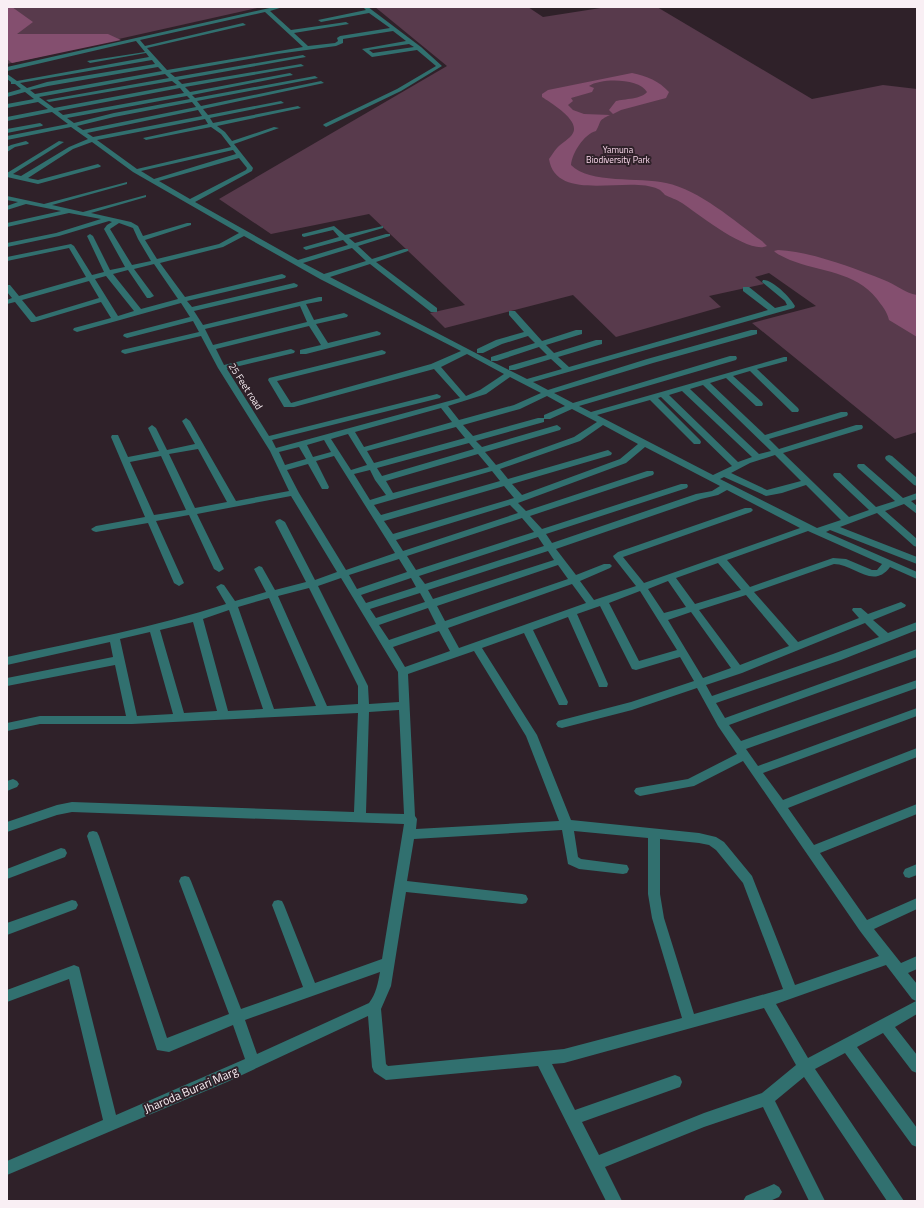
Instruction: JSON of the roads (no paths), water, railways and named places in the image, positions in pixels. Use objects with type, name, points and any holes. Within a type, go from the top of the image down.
[{"type":"street","points":[[7,69],[281,7]]},
{"type":"street","points":[[326,125],[399,90],[438,67],[437,63],[419,48],[365,7]]},
{"type":"street","points":[[266,10],[307,48]]},
{"type":"street","points":[[321,20],[371,11]]},
{"type":"street","points":[[290,32],[346,24]]},
{"type":"street","points":[[90,62],[147,50],[243,25]]},
{"type":"street","points":[[11,105],[166,72],[340,43],[342,42],[339,38],[341,37],[395,29]]},
{"type":"street","points":[[138,40],[158,65],[188,93],[212,125],[221,131],[250,166],[248,172],[190,202]]},
{"type":"street","points":[[410,42],[365,49],[372,55],[419,48]]},
{"type":"street","points":[[38,99],[174,79],[302,57]]},
{"type":"street","points":[[7,85],[153,58]]},
{"type":"street","points":[[7,95],[47,84],[158,65]]},
{"type":"street","points":[[7,119],[52,109],[301,66]]},
{"type":"street","points":[[61,117],[290,75]]},
{"type":"street","points":[[7,76],[135,171],[323,277],[467,351],[511,371],[526,382],[812,530],[917,576]]},
{"type":"street","points":[[7,138],[315,78]]},
{"type":"street","points":[[82,132],[321,83]]},
{"type":"street","points":[[23,178],[72,147],[103,136],[281,103]]},
{"type":"street","points":[[146,138],[298,108]]},
{"type":"street","points":[[7,131],[40,125]]},
{"type":"street","points":[[135,171],[233,146],[276,128]]},
{"type":"street","points":[[7,175],[61,142]]},
{"type":"street","points":[[7,150],[13,146],[26,143]]},
{"type":"street","points":[[154,181],[241,155]]},
{"type":"street","points":[[7,175],[38,182],[98,166]]},
{"type":"street","points":[[44,206],[125,183]]},
{"type":"street","points":[[83,214],[144,196]]},
{"type":"street","name":"25 Feet road","points":[[7,198],[118,221],[136,227],[141,239],[155,261],[167,276],[195,318],[210,348],[274,451],[294,493],[403,672]]},
{"type":"street","points":[[7,208],[25,202]]},
{"type":"street","points":[[7,225],[70,211]]},
{"type":"street","points":[[7,245],[57,235],[108,219]]},
{"type":"street","points":[[118,221],[109,226],[107,229],[129,267],[150,296]]},
{"type":"street","points":[[141,239],[189,224]]},
{"type":"street","points":[[306,248],[380,227]]},
{"type":"street","points":[[304,235],[331,228],[344,237],[370,262],[434,310]]},
{"type":"street","points":[[7,302],[129,267],[228,243],[244,233]]},
{"type":"street","points":[[297,262],[388,235]]},
{"type":"street","points":[[90,236],[108,273],[139,312]]},
{"type":"street","points":[[7,259],[70,245],[115,318]]},
{"type":"street","points":[[323,277],[406,250]]},
{"type":"street","points":[[77,330],[182,300],[282,276]]},
{"type":"street","points":[[526,382],[791,306],[791,304],[766,282]]},
{"type":"street","points":[[189,310],[294,284]]},
{"type":"street","points":[[7,287],[16,300],[34,320],[103,299]]},
{"type":"street","points":[[746,289],[774,311]]},
{"type":"street","points":[[125,352],[319,299]]},
{"type":"street","points":[[302,303],[311,323],[326,346]]},
{"type":"street","points":[[512,313],[539,344],[567,370]]},
{"type":"street","points":[[210,348],[344,315]]},
{"type":"street","points":[[127,336],[195,318]]},
{"type":"street","points":[[494,359],[579,332]]},
{"type":"street","points":[[362,450],[518,406],[547,393],[650,361],[754,332]]},
{"type":"street","points":[[303,352],[377,333]]},
{"type":"street","points":[[480,351],[499,342],[529,333]]},
{"type":"street","points":[[274,451],[465,399],[486,390],[511,371],[550,355],[598,342]]},
{"type":"street","points":[[222,368],[291,351]]},
{"type":"street","points":[[382,352],[272,380],[289,406],[438,364],[467,351]]},
{"type":"street","points":[[349,474],[544,418],[572,406],[733,358]]},
{"type":"street","points":[[590,415],[784,359]]},
{"type":"street","points":[[438,364],[465,399]]},
{"type":"street","points":[[751,368],[795,410]]},
{"type":"street","points":[[727,375],[759,404]]},
{"type":"street","points":[[705,382],[847,521]]},
{"type":"street","points":[[684,388],[758,458]]},
{"type":"street","points":[[663,394],[737,466]]},
{"type":"street","points":[[267,439],[437,396]]},
{"type":"street","points":[[652,397],[697,442]]},
{"type":"street","points":[[443,406],[507,482],[524,515],[540,533],[592,605]]},
{"type":"street","points":[[763,438],[844,414]]},
{"type":"street","points":[[186,420],[233,504]]},
{"type":"street","points":[[369,504],[495,468],[579,438],[602,422]]},
{"type":"street","points":[[713,479],[747,461],[859,427]]},
{"type":"street","points":[[152,428],[219,569]]},
{"type":"street","points":[[379,480],[557,428]]},
{"type":"street","points":[[350,431],[371,468],[390,497]]},
{"type":"street","points":[[115,437],[179,583]]},
{"type":"street","points":[[326,438],[414,574],[432,605],[456,653]]},
{"type":"street","points":[[391,538],[516,500],[625,460],[644,443]]},
{"type":"street","points":[[302,444],[326,487]]},
{"type":"street","points":[[125,460],[200,446]]},
{"type":"street","points":[[283,468],[336,453]]},
{"type":"street","points":[[379,519],[608,453]]},
{"type":"street","points":[[889,458],[917,483]]},
{"type":"street","points":[[861,466],[917,511]]},
{"type":"street","points":[[7,661],[154,628],[197,617],[272,593],[344,575],[650,473]]},
{"type":"street","points":[[724,473],[766,493],[779,491],[807,482]]},
{"type":"street","points":[[836,475],[917,544]]},
{"type":"street","points":[[355,593],[684,486]]},
{"type":"street","points":[[364,607],[551,548],[699,496],[715,493],[727,486]]},
{"type":"street","points":[[96,529],[294,493]]},
{"type":"street","points":[[889,958],[767,1001],[564,1056],[386,1073],[379,1067],[374,1007],[378,1002],[384,986],[411,819],[403,672],[720,559],[812,530],[830,527],[917,496]]},
{"type":"street","points":[[595,1164],[704,1120],[766,1099],[805,1066],[885,1025],[917,1005],[899,971],[866,927],[722,723],[683,652],[642,587],[619,558],[619,554],[748,510]]},
{"type":"street","points":[[280,522],[360,677],[363,686],[364,708],[360,817]]},
{"type":"street","points":[[830,527],[917,561]]},
{"type":"street","points":[[720,559],[796,647]]},
{"type":"street","points":[[373,623],[432,605],[560,561]]},
{"type":"street","points":[[661,618],[748,591],[835,561],[846,562],[870,574],[880,573],[888,563]]},
{"type":"street","points":[[387,645],[574,580],[607,566]]},
{"type":"street","points":[[259,569],[272,593],[323,710]]},
{"type":"street","points":[[670,577],[738,670]]},
{"type":"street","points":[[221,587],[232,605],[270,713]]},
{"type":"street","points":[[603,601],[636,666],[683,652]]},
{"type":"street","points":[[562,724],[632,706],[738,670],[901,605]]},
{"type":"street","points":[[857,610],[886,638]]},
{"type":"street","points":[[570,612],[602,684]]},
{"type":"street","points":[[197,617],[224,716]]},
{"type":"street","points":[[709,701],[837,657],[917,626]]},
{"type":"street","points":[[154,628],[180,718]]},
{"type":"street","points":[[527,628],[563,702]]},
{"type":"street","points":[[114,637],[132,720]]},
{"type":"street","points":[[476,646],[531,735],[566,825],[571,857],[575,862],[623,869]]},
{"type":"street","points":[[722,723],[916,654]]},
{"type":"street","points":[[7,682],[119,660]]},
{"type":"street","points":[[640,791],[690,783],[742,751],[917,684]]},
{"type":"street","points":[[7,727],[40,720],[132,720],[405,706]]},
{"type":"street","points":[[756,771],[917,712]]},
{"type":"street","points":[[781,806],[917,752]]},
{"type":"street","points":[[7,827],[57,810],[72,807],[411,819]]},
{"type":"street","points":[[812,851],[917,809]]},
{"type":"street","points":[[409,834],[566,825],[712,841],[720,846],[748,880],[791,993]]},
{"type":"street","points":[[654,834],[654,894],[658,918],[690,1022]]},
{"type":"street","points":[[93,836],[162,1045],[169,1045],[237,1017],[388,963]]},
{"type":"street","points":[[7,874],[61,853]]},
{"type":"street","points":[[185,881],[237,1017],[253,1064]]},
{"type":"street","points":[[400,886],[522,899]]},
{"type":"street","points":[[866,927],[917,903]]},
{"type":"street","points":[[7,930],[72,905]]},
{"type":"street","points":[[278,905],[311,991]]},
{"type":"street","points":[[899,971],[917,962]]},
{"type":"street","points":[[7,996],[74,971],[111,1125]]},
{"type":"street","points":[[767,1001],[805,1066],[894,1201]]},
{"type":"street","name":"Jharoda Burari Marg","points":[[7,1168],[253,1064],[374,1007]]},
{"type":"street","points":[[885,1025],[917,1066]]},
{"type":"street","points":[[847,1045],[917,1140]]},
{"type":"street","points":[[542,1059],[614,1201]]},
{"type":"street","points":[[572,1118],[675,1082]]},
{"type":"street","points":[[766,1099],[818,1201]]},
{"type":"street","points":[[751,1201],[774,1192]]},
{"type":"park label","name":"Yamuna Biodiversity Park","points":[[618,156]]}]
